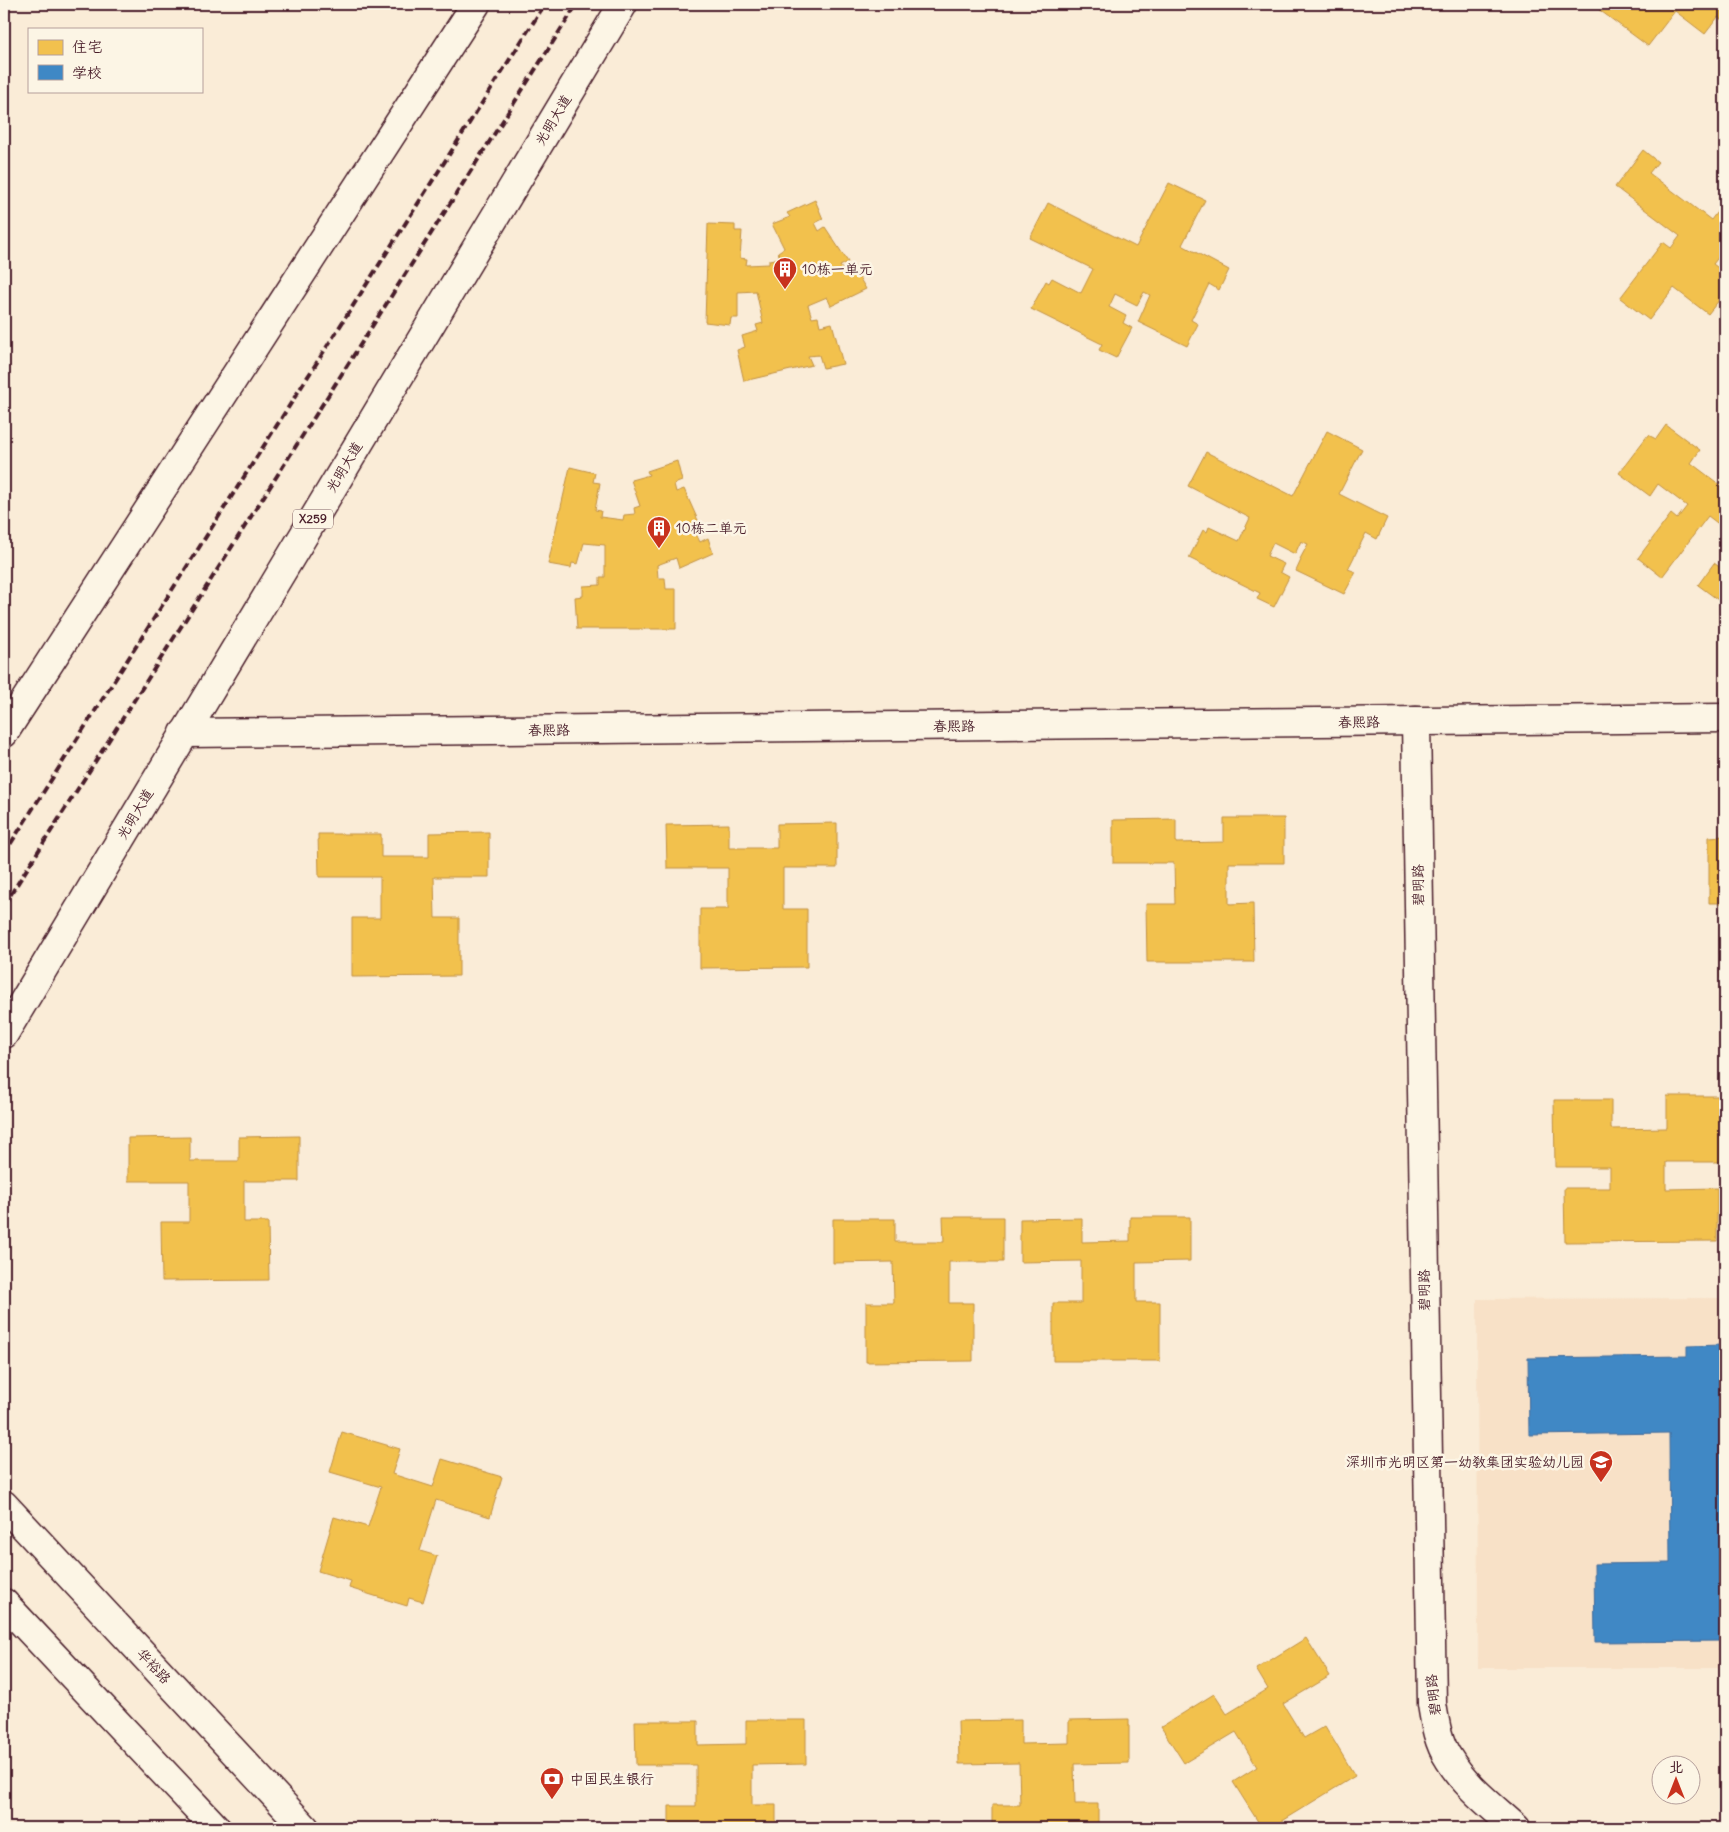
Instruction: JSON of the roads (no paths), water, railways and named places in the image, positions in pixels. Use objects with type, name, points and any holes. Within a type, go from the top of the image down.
[{"type":"main road","points":[[4,733],[476,4]]},
{"type":"main road","name":"光明大道","points":[[4,1034],[623,4]]},
{"type":"main road","name":"春熙路","points":[[184,734],[1725,718]]},
{"type":"main road","name":"碧明路","points":[[1416,721],[1432,1704],[1438,1734],[1448,1759],[1463,1778],[1516,1828]]},
{"type":"main road","name":"华裕路","points":[[4,1505],[305,1828]]},
{"type":"main road","points":[[4,1602],[216,1828]]},
{"type":"railway","points":[[4,854],[545,4]]},
{"type":"railway","points":[[4,905],[577,4]]},
{"type":"place","name":"10栋一单元","points":[[785,290]]},
{"type":"place","name":"10栋二单元","points":[[659,549]]},
{"type":"place","name":"深圳市光明区第一幼教集团实验幼儿园","points":[[1601,1483]]},
{"type":"place","name":"中国民生银行","points":[[552,1800]]}]
